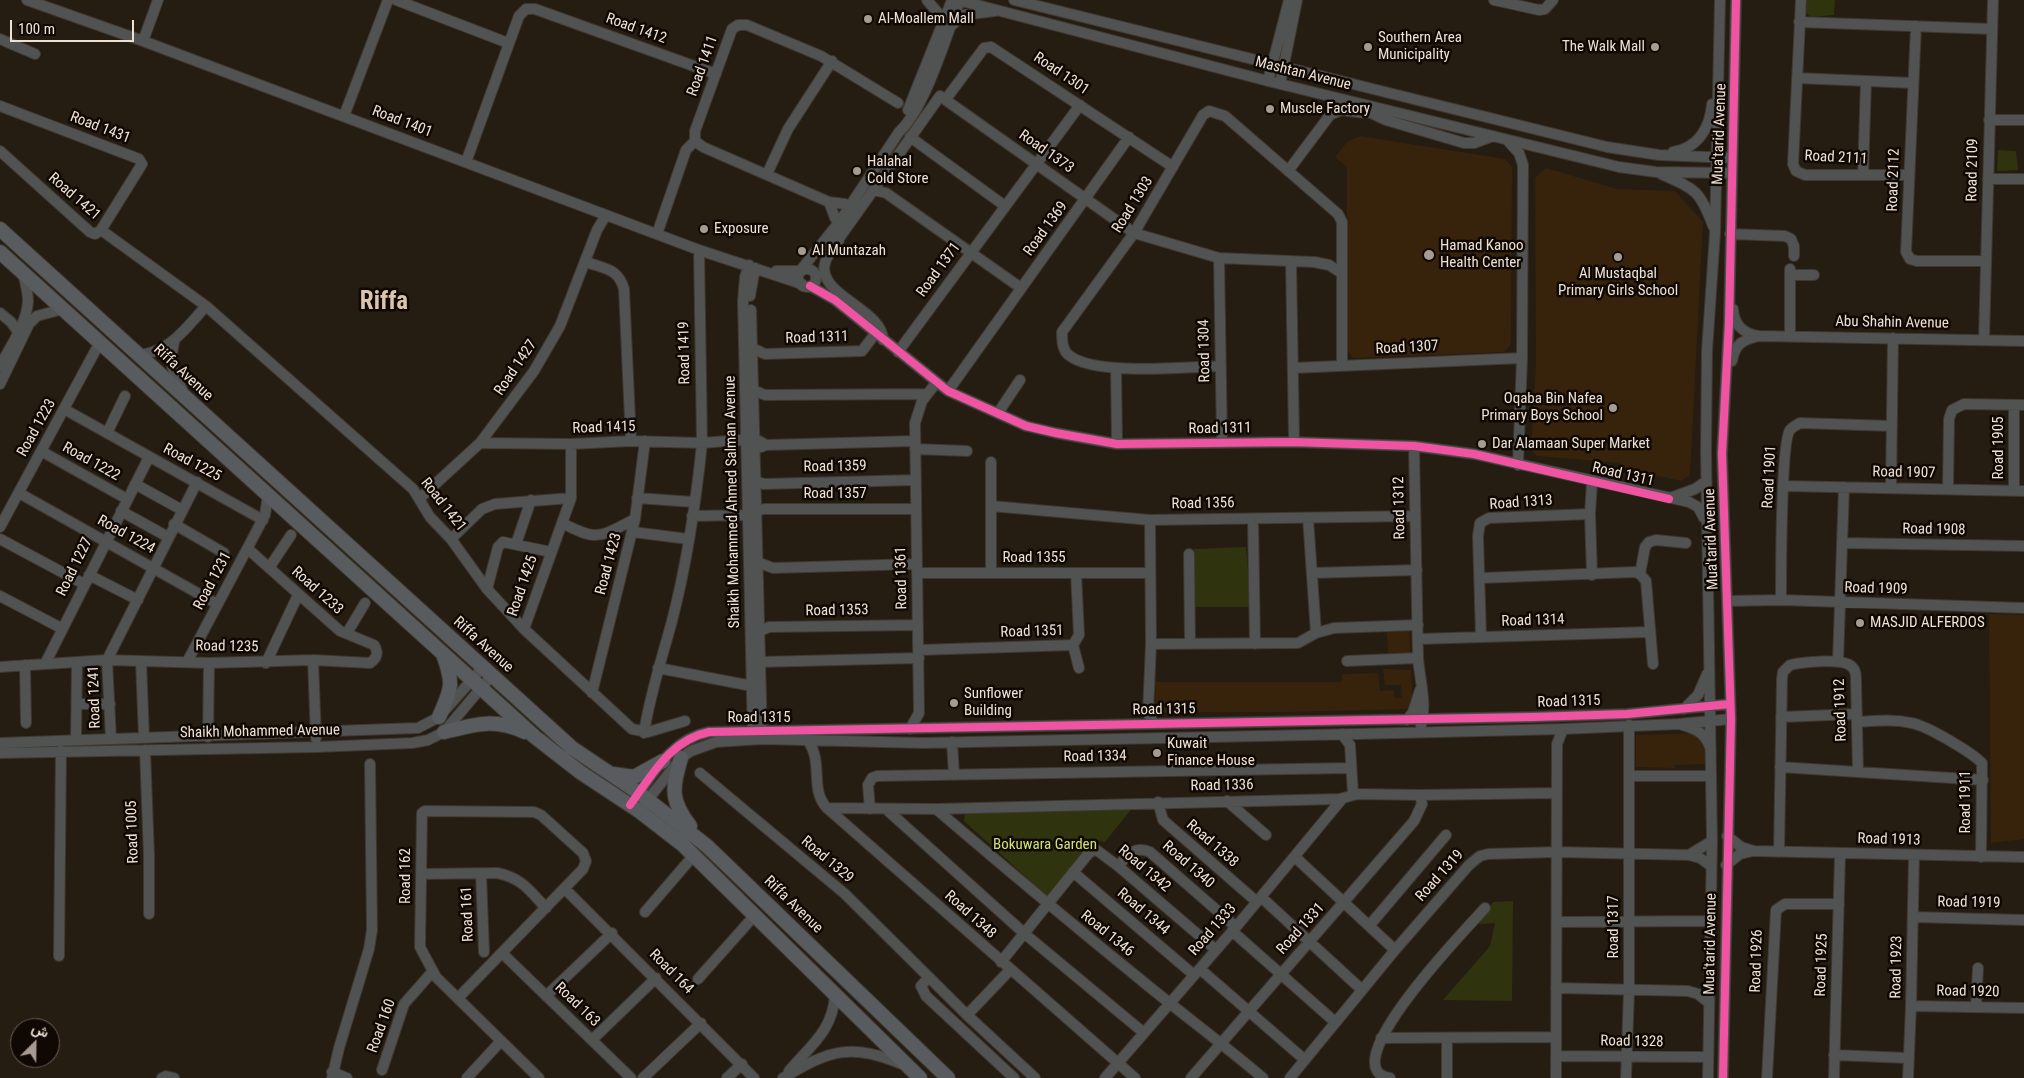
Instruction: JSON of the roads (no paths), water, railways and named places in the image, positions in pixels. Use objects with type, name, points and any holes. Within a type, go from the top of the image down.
[{"type":"main road","name":"Riffa Avenue","points":[[0,229],[572,748],[643,796],[707,846],[948,1078]]},
{"type":"main road","points":[[0,252],[535,737],[580,772],[634,808],[694,855],[920,1078]]},
{"type":"main road","points":[[439,717],[449,695],[452,682],[442,651]]},
{"type":"main road","points":[[444,732],[472,725],[499,723],[535,737]]},
{"type":"main road","points":[[681,758],[674,783],[675,802],[707,846]]},
{"type":"main road","points":[[608,773],[634,776],[643,774],[663,761]]},
{"type":"street","name":"Road 1401","points":[[28,0],[143,41],[657,234],[806,285]]},
{"type":"street","points":[[143,41],[158,0]]},
{"type":"street","points":[[344,116],[388,0]]},
{"type":"street","points":[[396,0],[508,43]]},
{"type":"street","points":[[927,0],[947,25]]},
{"type":"street","points":[[899,132],[903,121],[930,78],[947,25],[952,0]]},
{"type":"street","points":[[820,246],[816,260],[816,275],[806,285],[799,280],[800,271],[830,232],[841,212],[899,132],[907,125],[959,0]]},
{"type":"street","name":"Mashtan Avenue","points":[[959,0],[1268,81],[1619,167],[1656,172],[1732,173]]},
{"type":"street","name":"Mashtan Avenue","points":[[1014,0],[1607,147],[1658,155],[1732,158]]},
{"type":"street","points":[[1268,81],[1289,0]]},
{"type":"street","points":[[1280,84],[1296,0]]},
{"type":"street","points":[[1494,0],[1539,10],[1545,9],[1553,0]]},
{"type":"street","name":"Mua'tarid Avenue","points":[[1708,1078],[1709,921],[1712,841],[1710,656],[1705,482],[1707,351],[1715,233],[1720,0]]},
{"type":"street","name":"Road 2111","points":[[1800,0],[1793,164],[1796,170],[1805,175],[1908,175]]},
{"type":"street","name":"Road 2109","points":[[1984,340],[1993,0]]},
{"type":"street","name":"Mua'tarid Avenue","points":[[1723,1078],[1726,836],[1730,704],[1722,454],[1725,411],[1737,2]]},
{"type":"street","name":"Road 1412","points":[[466,162],[508,43],[519,16],[526,9],[535,8],[716,74]]},
{"type":"street","points":[[947,25],[963,15],[999,10]]},
{"type":"street","points":[[1799,22],[1992,29]]},
{"type":"street","name":"Road 1411","points":[[695,141],[695,131],[732,29],[738,25],[747,25],[832,61],[898,103]]},
{"type":"street","name":"Road 2112","points":[[1916,26],[1908,175],[1908,256],[1917,260],[1986,261]]},
{"type":"street","points":[[0,40],[35,54]]},
{"type":"street","name":"Road 1301","points":[[879,337],[883,334],[877,324],[834,288],[825,274],[825,262],[916,128],[984,48],[991,47],[1174,167]]},
{"type":"street","points":[[767,174],[788,129],[832,61]]},
{"type":"street","points":[[1658,155],[1684,149],[1695,143],[1704,132],[1710,118],[1714,75],[1718,64]]},
{"type":"street","points":[[903,121],[898,103],[916,103],[943,98],[930,78]]},
{"type":"street","points":[[1797,78],[1913,83]]},
{"type":"street","name":"Road 2112","points":[[1864,175],[1866,81]]},
{"type":"street","name":"Road 1373","points":[[943,98],[1134,233]]},
{"type":"street","points":[[1349,101],[1369,113],[1386,120],[1464,143],[1474,143],[1493,136]]},
{"type":"street","points":[[916,103],[916,128]]},
{"type":"street","name":"Road 1371","points":[[898,352],[1080,105]]},
{"type":"street","name":"Road 1431","points":[[0,106],[141,161],[141,168],[101,230]]},
{"type":"street","points":[[1288,171],[1336,112],[1341,110],[1369,113]]},
{"type":"street","name":"Road 1303","points":[[1220,366],[1116,368],[1095,366],[1068,356],[1062,340],[1062,332],[1134,233],[1203,115],[1209,111],[1225,116],[1338,214],[1342,222],[1340,272],[1342,366]]},
{"type":"street","points":[[1989,120],[2024,120]]},
{"type":"street","points":[[910,137],[1005,206]]},
{"type":"street","name":"Road 1369","points":[[948,391],[1129,137]]},
{"type":"street","points":[[1506,140],[1519,153],[1523,164],[1522,358],[1518,465]]},
{"type":"street","points":[[657,234],[686,150],[695,141],[703,147],[829,202],[841,212]]},
{"type":"street","points":[[1523,164],[1528,156],[1539,148]]},
{"type":"street","name":"Road 1421","points":[[0,151],[90,232],[95,234],[101,230],[206,306],[420,498],[430,517],[451,539],[487,589],[524,630],[632,729],[644,733]]},
{"type":"street","points":[[1656,172],[1680,181],[1695,191],[1704,201],[1715,233]]},
{"type":"street","points":[[881,179],[886,193]]},
{"type":"street","points":[[1988,179],[2024,179]]},
{"type":"street","points":[[873,190],[886,193],[1021,288]]},
{"type":"street","name":"Road 1427","points":[[420,498],[480,443],[538,364],[560,326],[586,262],[602,213]]},
{"type":"street","points":[[1134,233],[1219,258],[1322,262],[1340,272]]},
{"type":"street","points":[[1730,234],[1785,236],[1791,239],[1794,246],[1794,256]]},
{"type":"street","points":[[820,246],[831,244],[840,238]]},
{"type":"street","name":"Road 1419","points":[[702,250],[699,262],[702,443]]},
{"type":"street","name":"Road 1304","points":[[1219,258],[1222,440]]},
{"type":"street","points":[[586,262],[614,272],[621,278],[624,289],[631,441]]},
{"type":"street","points":[[1291,262],[1294,437]]},
{"type":"street","name":"Shaikh Mohammed Ahmed Salman Avenue","points":[[752,267],[750,294],[753,390],[751,446],[755,481],[752,513],[757,562],[759,662],[763,716],[757,735]]},
{"type":"street","name":"Shaikh Mohammed Ahmed Salman Avenue","points":[[752,267],[745,277],[743,301],[751,446],[751,711],[757,735]]},
{"type":"street","name":"Road 1401","points":[[767,271],[808,270],[816,275]]},
{"type":"street","points":[[1790,336],[1790,272],[1814,275]]},
{"type":"street","points":[[0,366],[18,332],[27,308],[28,300],[24,273]]},
{"type":"street","name":"Road 1311","points":[[816,275],[835,300],[936,383],[948,391],[1034,428],[1117,441],[1294,437],[1382,439],[1401,445],[1474,454],[1668,499],[1689,502],[1698,507],[1706,526]]},
{"type":"street","name":"Abu Shahin Avenue","points":[[1729,279],[1736,323],[1741,329],[1759,336]]},
{"type":"street","name":"Road 1311","points":[[806,285],[835,300]]},
{"type":"street","points":[[140,355],[153,353],[174,342],[206,306]]},
{"type":"street","points":[[2,314],[13,315],[27,308]]},
{"type":"street","points":[[0,384],[29,324],[37,316],[64,309]]},
{"type":"street","points":[[2,314],[18,332]]},
{"type":"street","name":"Abu Shahin Avenue","points":[[1725,411],[1735,348],[1741,341],[1759,336],[2024,341]]},
{"type":"street","name":"Road 1311","points":[[752,348],[765,354],[862,351],[879,337]]},
{"type":"street","points":[[1891,488],[1893,338]]},
{"type":"street","name":"Road 1223","points":[[0,527],[100,342]]},
{"type":"street","points":[[174,342],[171,370],[187,399]]},
{"type":"street","name":"Road 1307","points":[[1293,368],[1522,358]]},
{"type":"street","points":[[1116,368],[1117,441]]},
{"type":"street","points":[[998,413],[1020,380]]},
{"type":"street","name":"Road 1361","points":[[910,729],[918,713],[918,568],[915,510],[917,415],[926,394],[936,383]]},
{"type":"street","points":[[753,390],[765,395],[926,394]]},
{"type":"street","points":[[107,433],[125,396]]},
{"type":"street","name":"Road 1905","points":[[1948,488],[1949,419],[1952,410],[1964,404],[2019,405],[2019,491]]},
{"type":"street","name":"Road 1225","points":[[64,409],[264,518]]},
{"type":"street","name":"Road 1901","points":[[1781,600],[1784,486],[1787,438],[1790,429],[1800,423],[1892,426]]},
{"type":"street","name":"Road 1311","points":[[1222,440],[1393,447],[1401,445]]},
{"type":"street","name":"Road 1415","points":[[480,443],[571,444],[645,441],[728,443],[751,446]]},
{"type":"street","name":"Road 1423","points":[[592,693],[633,532],[645,441]]},
{"type":"street","points":[[685,721],[644,733],[658,668],[672,620],[692,516],[702,443]]},
{"type":"street","name":"Road 1425","points":[[524,630],[571,498],[571,444]]},
{"type":"street","points":[[751,446],[915,445],[967,451]]},
{"type":"street","name":"Road 1312","points":[[1414,446],[1418,658],[1420,689],[1424,704],[1418,732]]},
{"type":"street","name":"Road 1222","points":[[41,451],[127,499]]},
{"type":"street","name":"Road 1227","points":[[45,664],[105,540],[149,457]]},
{"type":"street","points":[[991,462],[991,573]]},
{"type":"street","name":"Road 1359","points":[[755,481],[764,484],[915,480]]},
{"type":"street","name":"Road 1241","points":[[111,739],[107,660],[174,524],[197,482]]},
{"type":"street","name":"Road 1311","points":[[1592,482],[1590,514],[1592,575]]},
{"type":"street","name":"Road 1311","points":[[1668,499],[1695,489],[1705,482]]},
{"type":"street","points":[[135,484],[182,510]]},
{"type":"street","name":"Road 1907","points":[[1784,486],[2019,491]]},
{"type":"street","points":[[1838,661],[1844,487]]},
{"type":"street","name":"Road 1224","points":[[19,493],[217,604]]},
{"type":"street","name":"Road 1231","points":[[187,662],[264,518],[268,494]]},
{"type":"street","points":[[451,539],[482,509],[495,504],[571,498]]},
{"type":"street","points":[[637,498],[694,502]]},
{"type":"street","name":"Road 1425","points":[[516,544],[531,500]]},
{"type":"street","name":"Road 1356","points":[[991,506],[1150,520],[1416,516]]},
{"type":"street","points":[[264,518],[284,508]]},
{"type":"street","name":"Road 1357","points":[[692,516],[752,513],[764,509],[915,510]]},
{"type":"street","points":[[121,511],[168,537]]},
{"type":"street","name":"Road 1313","points":[[1481,637],[1478,536],[1480,523],[1489,518],[1590,514]]},
{"type":"street","points":[[1308,518],[1316,633]]},
{"type":"street","points":[[562,523],[585,535],[594,536],[604,535],[635,519]]},
{"type":"street","points":[[1253,519],[1255,644]]},
{"type":"street","points":[[1150,520],[1151,644],[1148,713],[1154,724]]},
{"type":"street","points":[[174,524],[224,553]]},
{"type":"street","points":[[633,532],[688,539]]},
{"type":"street","name":"Road 1233","points":[[269,568],[291,535]]},
{"type":"street","points":[[0,539],[84,584]]},
{"type":"street","points":[[1640,574],[1645,547],[1649,542],[1656,540],[1686,543]]},
{"type":"street","name":"Road 1425","points":[[487,589],[498,547],[503,542],[551,552]]},
{"type":"street","name":"Road 1908","points":[[1843,543],[2024,546]]},
{"type":"street","name":"Road 1233","points":[[248,549],[340,631],[374,645],[377,653],[376,659]]},
{"type":"street","points":[[1189,554],[1190,644]]},
{"type":"street","name":"Road 1355","points":[[757,562],[773,568],[918,568],[991,573],[1150,573]]},
{"type":"street","name":"Road 1355","points":[[757,577],[773,568]]},
{"type":"street","points":[[1312,573],[1416,570]]},
{"type":"street","points":[[1480,578],[1635,572],[1640,574],[1646,581],[1653,664]]},
{"type":"street","name":"Road 1351","points":[[759,662],[1073,646],[1079,635],[1076,573]]},
{"type":"street","points":[[89,575],[138,600]]},
{"type":"street","points":[[266,663],[298,594]]},
{"type":"street","points":[[0,596],[61,628]]},
{"type":"street","name":"Road 1909","points":[[1728,601],[1781,600],[2024,608]]},
{"type":"street","name":"Road 1233","points":[[347,633],[365,603]]},
{"type":"street","name":"Road 1353","points":[[758,632],[770,627],[918,625]]},
{"type":"street","points":[[1151,644],[1298,644],[1316,633],[1334,628],[1418,626]]},
{"type":"street","name":"Road 1314","points":[[1418,639],[1649,632]]},
{"type":"street","points":[[1073,646],[1079,668]]},
{"type":"street","points":[[1683,709],[1692,702],[1703,687],[1710,656]]},
{"type":"street","points":[[1347,661],[1418,658]]},
{"type":"street","name":"Road 1235","points":[[0,667],[24,664],[76,664],[107,660],[266,663],[313,660],[370,663],[376,659]]},
{"type":"street","points":[[313,660],[317,747]]},
{"type":"street","points":[[141,661],[144,738]]},
{"type":"street","name":"Road 1912","points":[[1779,852],[1782,679],[1786,668],[1797,663],[1838,661],[1850,665],[1856,672],[1858,772]]},
{"type":"street","points":[[208,737],[209,663]]},
{"type":"street","points":[[24,664],[26,723]]},
{"type":"street","points":[[76,664],[76,739]]},
{"type":"street","points":[[658,668],[752,686]]},
{"type":"street","name":"Shaikh Mohammed Avenue","points":[[0,753],[317,747],[428,740],[444,732],[476,684],[487,671]]},
{"type":"street","name":"Shaikh Mohammed Avenue","points":[[0,742],[208,737],[418,728],[439,717],[476,684]]},
{"type":"street","name":"Road 1312","points":[[1407,720],[1413,712],[1420,689]]},
{"type":"street","points":[[77,704],[110,704]]},
{"type":"street","name":"Road 1315","points":[[643,796],[681,758],[705,744],[757,735],[792,732],[813,738],[931,728],[1422,720],[1599,715],[1730,704]]},
{"type":"street","points":[[731,732],[742,726],[751,711]]},
{"type":"street","points":[[918,713],[931,728]]},
{"type":"street","points":[[763,716],[776,726],[792,732]]},
{"type":"street","name":"Road 1911","points":[[1781,717],[1857,718],[1914,723],[1974,754],[1982,763],[1981,857]]},
{"type":"street","name":"Road 1315","points":[[634,808],[672,749],[691,736],[709,732],[813,738],[952,742],[1563,729],[1679,724],[1730,718]]},
{"type":"street","points":[[1679,724],[1700,732],[1706,738],[1711,751]]},
{"type":"street","name":"Road 1317","points":[[1626,1078],[1629,990],[1629,725]]},
{"type":"street","points":[[1549,729],[1557,744]]},
{"type":"street","points":[[1556,1078],[1558,922],[1557,744],[1563,729]]},
{"type":"street","points":[[1342,734],[1348,741],[1350,750],[1353,794]]},
{"type":"street","points":[[1350,750],[1357,734]]},
{"type":"street","name":"Road 1348","points":[[813,738],[820,751],[817,757],[818,794],[827,808],[1134,1078]]},
{"type":"street","points":[[952,742],[954,774]]},
{"type":"street","name":"Road 1005","points":[[145,750],[149,914]]},
{"type":"street","points":[[59,956],[60,751]]},
{"type":"street","points":[[347,1078],[332,1075],[369,949],[372,930],[370,764]]},
{"type":"street","points":[[1780,767],[1983,780]]},
{"type":"street","name":"Road 1334","points":[[870,809],[868,785],[874,777],[1350,768]]},
{"type":"street","name":"Road 1329","points":[[700,773],[845,894],[967,1015],[1035,1078]]},
{"type":"street","points":[[1629,776],[1711,776]]},
{"type":"street","name":"Road 1336","points":[[827,808],[936,809],[1158,802],[1342,799],[1353,794],[1557,793]]},
{"type":"street","name":"Road 1331","points":[[1192,1078],[1221,1042],[1414,821],[1422,804],[1420,795]]},
{"type":"street","name":"Road 1333","points":[[1105,1078],[1234,929],[1342,799]]},
{"type":"street","points":[[1227,801],[1266,835]]},
{"type":"street","name":"Road 1338","points":[[1158,802],[1163,820],[1259,899],[1362,990]]},
{"type":"street","points":[[886,809],[1026,934],[1144,1033]]},
{"type":"street","name":"Road 1346","points":[[936,809],[1048,905],[1169,1003],[1221,1042],[1263,1078]]},
{"type":"street","name":"Road 162","points":[[539,1078],[433,971],[420,947],[421,818],[425,811],[534,812],[584,853],[586,862],[583,869],[565,889]]},
{"type":"street","points":[[1369,926],[1446,835]]},
{"type":"street","name":"Road 1913","points":[[1726,836],[1740,847],[1779,852],[2024,857]]},
{"type":"street","points":[[1690,854],[1712,841]]},
{"type":"street","name":"Road 1340","points":[[1118,866],[1132,851],[1142,848],[1150,852],[1280,974],[1335,1022]]},
{"type":"street","name":"Road 1342","points":[[1001,962],[1026,934],[1073,872],[1088,854],[1095,849],[1118,866],[1216,950]]},
{"type":"street","name":"Road 1913","points":[[1726,865],[1740,854],[1754,850]]},
{"type":"street","name":"Road 1319","points":[[1290,1078],[1395,950],[1476,858],[1488,854],[1558,852],[1690,854],[1711,866]]},
{"type":"street","name":"Road 1925","points":[[1834,1078],[1840,854]]},
{"type":"street","points":[[645,912],[694,855]]},
{"type":"street","name":"Road 1923","points":[[1908,1078],[1914,856]]},
{"type":"street","points":[[1295,857],[1395,950]]},
{"type":"street","name":"Road 1344","points":[[1073,872],[1197,972],[1249,1011],[1305,1060]]},
{"type":"street","points":[[421,874],[496,873],[520,880],[546,908]]},
{"type":"street","name":"Road 161","points":[[481,874],[484,952]]},
{"type":"street","points":[[458,998],[565,889]]},
{"type":"street","name":"Road 164","points":[[565,889],[754,1078]]},
{"type":"street","name":"Road 1926","points":[[1767,1078],[1776,910],[1785,904],[1839,904]]},
{"type":"street","points":[[1390,1078],[1378,1070],[1375,1064],[1375,1053],[1381,1038],[1402,1003],[1485,908]]},
{"type":"street","points":[[698,979],[755,915]]},
{"type":"street","name":"Road 1919","points":[[1913,917],[2024,920]]},
{"type":"street","points":[[1558,922],[1709,921]]},
{"type":"street","points":[[546,996],[612,934]]},
{"type":"street","name":"Road 163","points":[[502,953],[631,1078]]},
{"type":"street","points":[[1976,1006],[1978,968]]},
{"type":"street","points":[[967,1015],[1010,970]]},
{"type":"street","name":"Road 160","points":[[382,1070],[404,1004],[433,971]]},
{"type":"street","points":[[929,977],[921,986],[926,996],[1014,1078]]},
{"type":"street","points":[[592,1040],[656,978]]},
{"type":"street","points":[[1556,988],[1691,991],[1708,1002]]},
{"type":"street","points":[[835,995],[834,1010],[828,1025],[783,1078],[814,1059],[851,1052],[869,1052],[910,1068]]},
{"type":"street","name":"Road 1920","points":[[1911,1006],[2024,1008]]},
{"type":"street","points":[[643,1078],[700,1023]]},
{"type":"street","points":[[1381,1038],[1556,1037]]},
{"type":"street","points":[[1447,1038],[1447,1078]]},
{"type":"street","points":[[467,1078],[501,1041]]},
{"type":"street","points":[[1834,1055],[1908,1058]]},
{"type":"street","name":"Road 1328","points":[[1556,1056],[1708,1057]]},
{"type":"street","points":[[728,1078],[742,1064]]},
{"type":"street","points":[[162,1078],[166,1076],[174,1078]]},
{"type":"place","name":"Al-Moallem Mall","points":[[868,19]]},
{"type":"place","name":"Southern Area Municipality","points":[[1368,47]]},
{"type":"place","name":"The Walk Mall","points":[[1655,47]]},
{"type":"place","name":"Muscle Factory","points":[[1270,109]]},
{"type":"place","name":"Halahal Cold Store","points":[[857,171]]},
{"type":"place","name":"Exposure","points":[[704,229]]},
{"type":"place","name":"Al Muntazah","points":[[802,251]]},
{"type":"place","name":"Hamad Kanoo Health Center","points":[[1429,255]]},
{"type":"place","name":"Al Mustaqbal Primary Girls School","points":[[1618,257]]},
{"type":"place","name":"Oqaba Bin Nafea Primary Boys School","points":[[1613,408]]},
{"type":"place","name":"Dar Alamaan Super Market","points":[[1482,444]]},
{"type":"place","name":"MASJID ALFERDOS","points":[[1860,623]]},
{"type":"place","name":"Sunflower Building","points":[[954,703]]},
{"type":"place","name":"Kuwait Finance House","points":[[1157,753]]},
{"type":"district","name":"Riffa","points":[[384,303]]},
{"type":"park label","name":"Bokuwara Garden","points":[[1045,845]]}]
